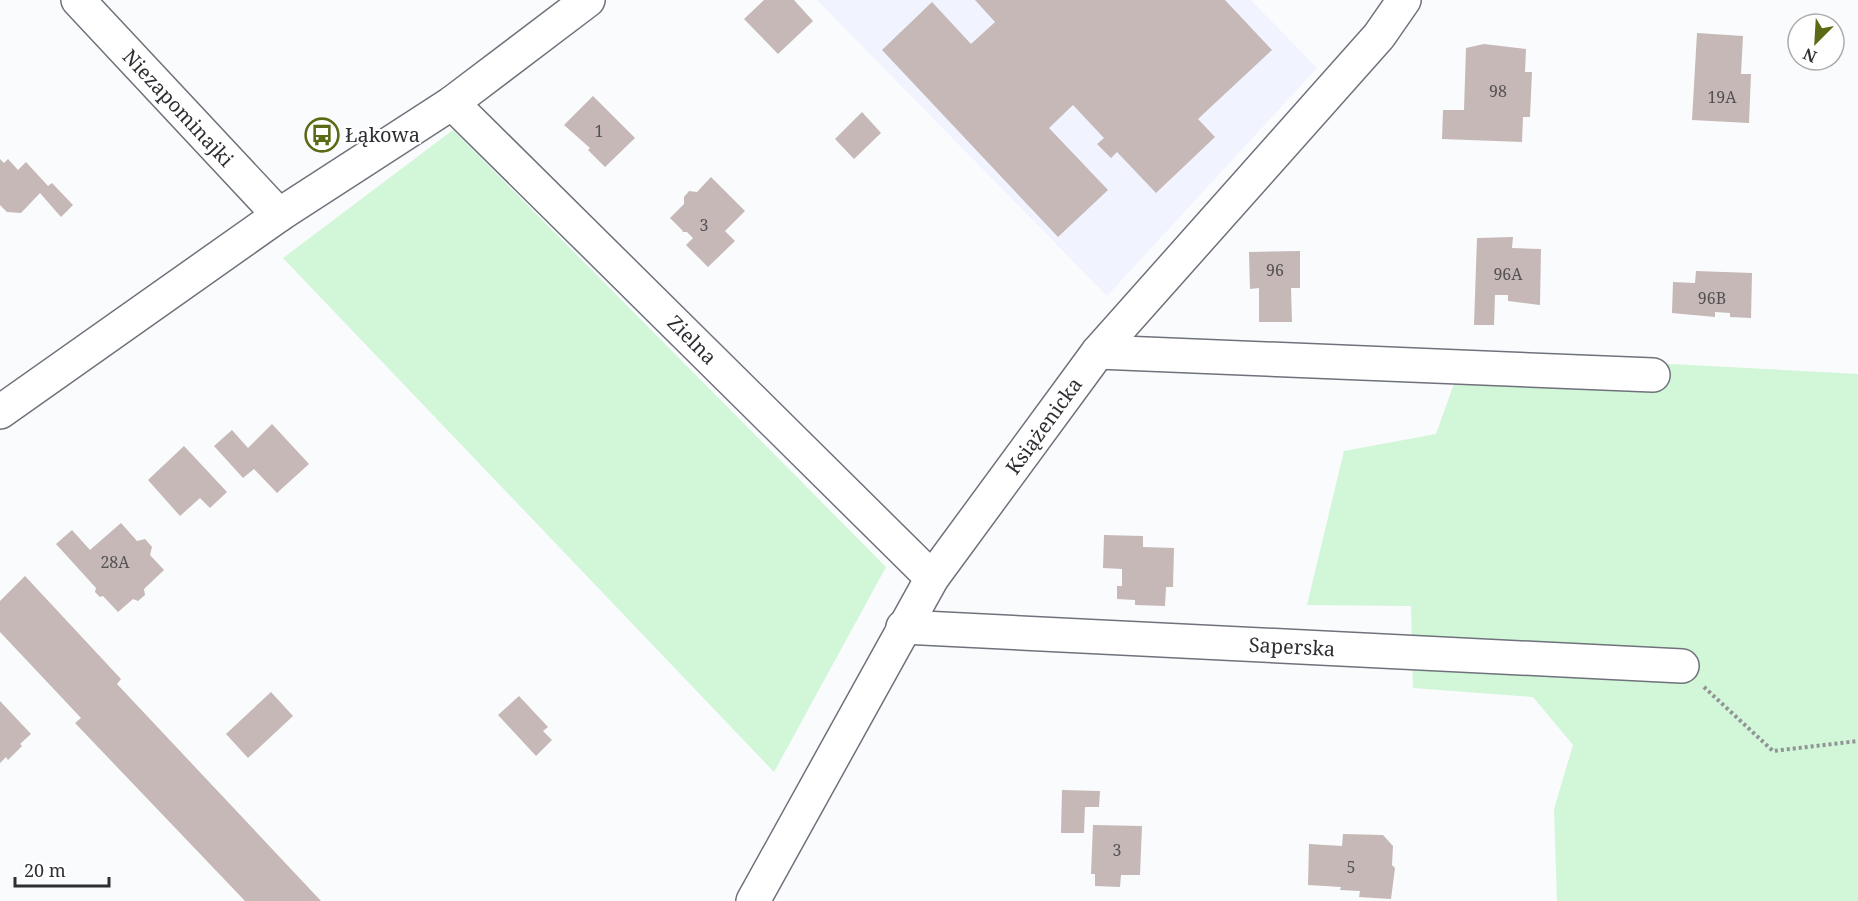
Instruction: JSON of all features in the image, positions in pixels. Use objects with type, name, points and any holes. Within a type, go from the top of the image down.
[{"type":"street","name":"Niezapominajki","points":[[78,0],[279,215]]},
{"type":"street","points":[[0,412],[279,215],[452,103],[588,0]]},
{"type":"street","name":"Książenicka","points":[[753,901],[932,578],[1098,352],[1379,36],[1404,0]]},
{"type":"street","name":"Zielna","points":[[452,103],[932,578]]},
{"type":"street","points":[[1098,352],[1653,375]]},
{"type":"street","name":"Saperska","points":[[903,627],[1682,666]]},
{"type":"path","points":[[1682,666],[1773,751],[1858,741]]},
{"type":"shaded area","points":[[817,0],[1251,0],[1317,68],[1107,296]]},
{"type":"green space","points":[[453,130],[886,567],[774,772],[283,258]]},
{"type":"green space","points":[[1465,353],[1858,374],[1858,901],[1557,901],[1554,809],[1573,745],[1533,697],[1413,688],[1411,606],[1307,605],[1344,451],[1436,434]]},
{"type":"building","points":[[764,0],[794,0],[813,21],[778,54],[744,19]]},
{"type":"building","points":[[975,0],[1225,0],[1272,50],[1198,119],[1215,137],[1156,193],[1117,152],[1111,158],[1097,144],[1104,138],[1073,105],[1049,128],[1108,190],[1058,237],[882,50],[932,2],[971,44],[995,22]]},
{"type":"building","points":[[1697,33],[1743,36],[1741,74],[1751,74],[1749,123],[1692,120]]},
{"type":"building","points":[[1484,44],[1526,49],[1525,72],[1532,72],[1530,117],[1523,117],[1522,142],[1442,139],[1443,110],[1464,110],[1466,48]]},
{"type":"building","points":[[593,96],[635,138],[605,167],[588,150],[590,148],[564,125]]},
{"type":"building","points":[[862,112],[881,133],[854,159],[835,139]]},
{"type":"building","points":[[0,159],[4,163],[8,159],[18,170],[26,162],[48,186],[52,183],[73,205],[61,217],[40,193],[21,213],[7,212],[0,205]]},
{"type":"building","points":[[711,177],[745,211],[725,231],[735,241],[708,267],[686,245],[693,238],[687,232],[682,232],[670,218],[684,204],[684,197],[689,191],[697,192]]},
{"type":"building","points":[[1513,237],[1512,248],[1541,249],[1540,305],[1508,301],[1508,295],[1495,295],[1494,325],[1474,325],[1477,238]]},
{"type":"building","points":[[1300,251],[1300,288],[1291,288],[1292,322],[1259,322],[1259,288],[1250,289],[1249,252]]},
{"type":"building","points":[[1696,271],[1752,273],[1751,318],[1730,317],[1730,313],[1715,312],[1715,317],[1672,313],[1673,282],[1695,283]]},
{"type":"building","points":[[272,424],[309,464],[277,493],[254,469],[243,478],[214,446],[232,430],[248,448]]},
{"type":"building","points":[[184,446],[227,492],[210,508],[200,498],[180,516],[148,480]]},
{"type":"building","points":[[121,523],[137,541],[145,539],[152,547],[150,555],[164,570],[144,589],[145,595],[138,601],[133,599],[118,612],[103,596],[100,597],[95,592],[96,588],[56,544],[72,530],[90,550]]},
{"type":"building","points":[[1104,535],[1143,536],[1143,547],[1174,548],[1173,587],[1166,587],[1165,606],[1135,605],[1135,600],[1117,599],[1117,586],[1122,586],[1122,569],[1103,568]]},
{"type":"building","points":[[25,576],[121,679],[117,684],[321,901],[245,901],[75,723],[81,718],[0,632],[0,601]]},
{"type":"building","points":[[271,692],[293,716],[248,758],[226,734]]},
{"type":"building","points":[[519,696],[548,727],[543,731],[552,740],[536,756],[498,715]]},
{"type":"building","points":[[0,701],[31,734],[8,760],[6,757],[0,763]]},
{"type":"building","points":[[1062,790],[1100,791],[1099,807],[1085,807],[1084,833],[1061,833]]},
{"type":"building","points":[[1093,825],[1142,826],[1140,875],[1121,875],[1120,887],[1095,886],[1095,874],[1091,874]]},
{"type":"building","points":[[1343,834],[1383,835],[1393,846],[1392,865],[1395,868],[1391,899],[1359,897],[1360,891],[1340,890],[1341,887],[1308,885],[1309,844],[1342,846]]},
{"type":"place","name":"Łąkowa","points":[[322,135]]}]
